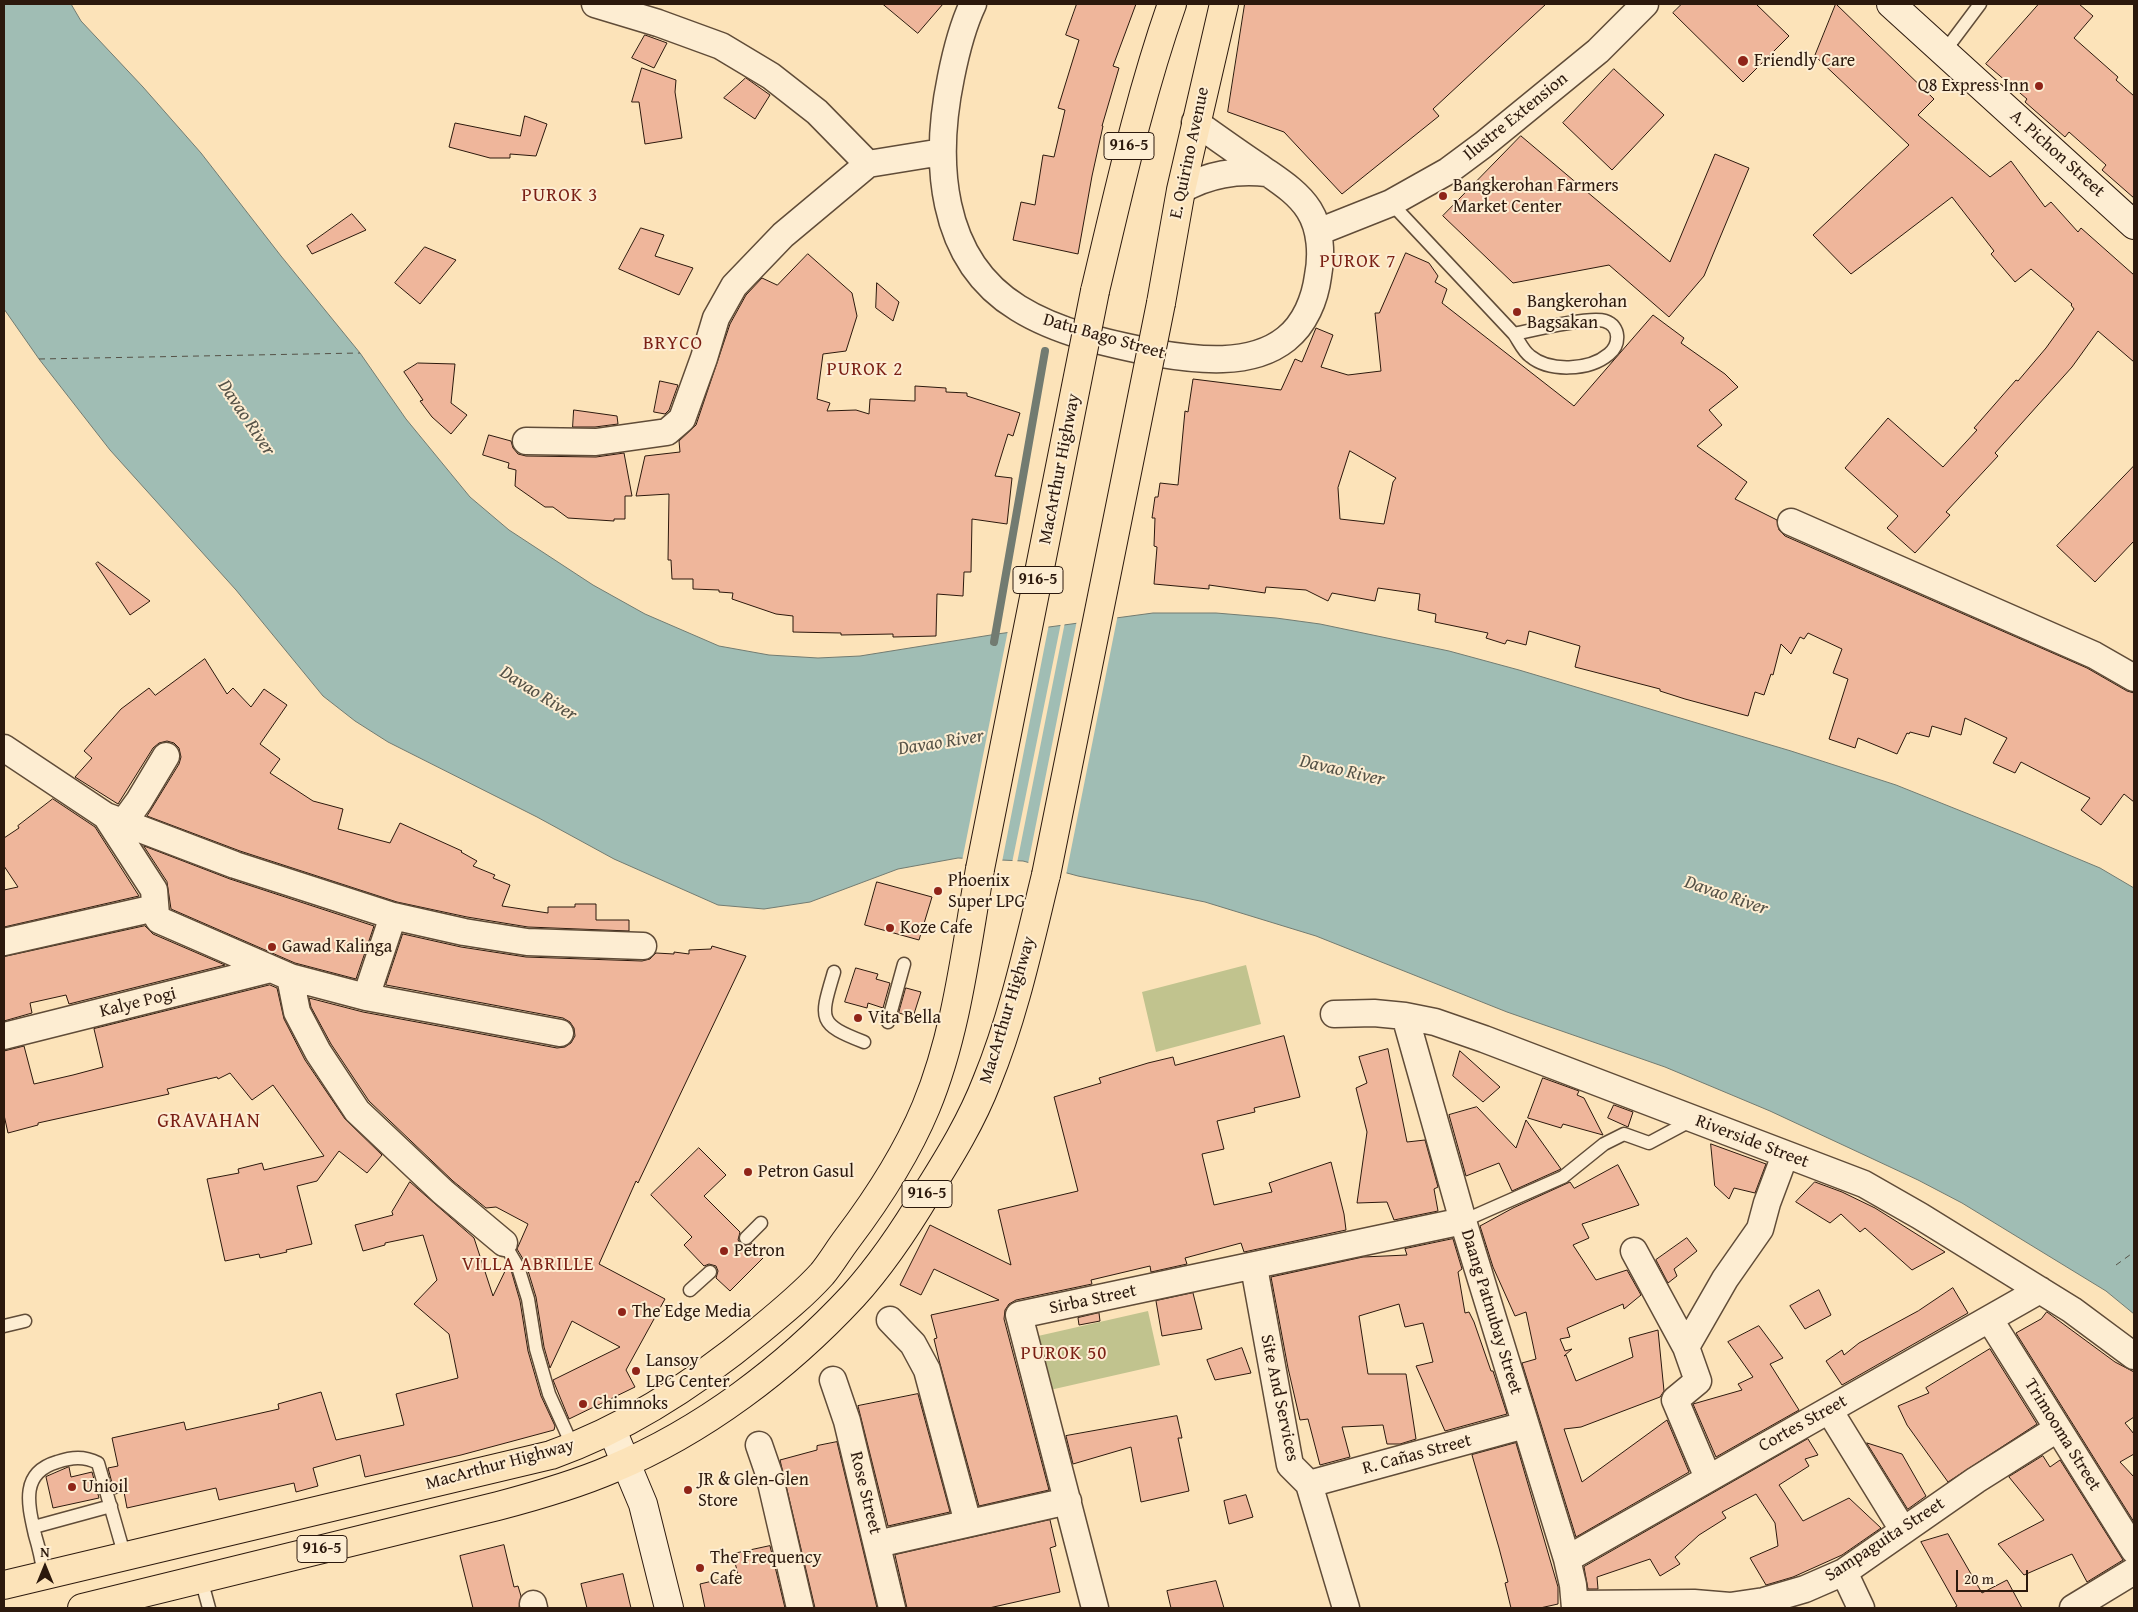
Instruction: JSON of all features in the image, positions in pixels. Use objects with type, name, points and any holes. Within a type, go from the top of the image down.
[{"type":"main road","name":"MacArthur Highway","points":[[4,1585],[497,1469],[551,1455],[573,1447],[612,1430],[668,1399],[738,1349],[786,1309],[821,1274],[868,1210],[902,1157],[926,1106],[939,1068],[956,1002],[980,869],[1095,292],[1135,124],[1153,58],[1172,4]]},
{"type":"main road","name":"E. Quirino Avenue","points":[[1161,303],[1195,122],[1224,4]]},
{"type":"main road","name":"A. Pichon Street","points":[[1891,4],[2134,225]]},
{"type":"main road","name":"MacArthur Highway","points":[[82,1608],[498,1506],[561,1489],[627,1463],[686,1432],[715,1414],[781,1364],[853,1295],[903,1231],[969,1122],[987,1082],[1010,1017],[1046,875],[1161,303]]},
{"type":"main road","points":[[612,1430],[643,1504],[669,1608]]},
{"type":"street","points":[[595,4],[658,22],[729,51],[771,76],[816,112],[868,164]]},
{"type":"street","name":"Datu Bago Street","points":[[973,4],[952,69],[946,108],[942,152],[947,206],[967,255],[988,283],[1017,308],[1038,319],[1098,339],[1178,357],[1219,359],[1256,353],[1285,339],[1303,319],[1312,303],[1316,288],[1320,259],[1318,232],[1310,211],[1285,185],[1195,122]]},
{"type":"street","name":"Ilustre Extension","points":[[1318,232],[1391,203],[1448,171],[1483,145],[1598,51],[1645,4]]},
{"type":"street","points":[[526,440],[596,442],[667,432],[682,419],[716,318],[734,286],[783,235],[868,164],[942,152]]},
{"type":"street","points":[[1181,190],[1205,178],[1224,173],[1267,173]]},
{"type":"street","points":[[1792,522],[2094,655],[2134,678]]},
{"type":"street","points":[[4,748],[114,819],[235,865],[392,916],[464,932],[527,942],[643,946]]},
{"type":"street","points":[[114,819],[139,801],[166,756]]},
{"type":"street","points":[[114,819],[154,890],[155,908],[159,920],[281,973],[366,997],[560,1033]]},
{"type":"street","points":[[4,942],[155,908]]},
{"type":"street","points":[[366,997],[392,916]]},
{"type":"street","points":[[281,973],[297,1012],[318,1052],[357,1111],[436,1185],[504,1243]]},
{"type":"street","name":"Kalye Pogi","points":[[4,1036],[281,973]]},
{"type":"street","name":"Riverside Street","points":[[1334,1014],[1374,1013],[1405,1016],[1435,1022],[1864,1184],[2072,1310],[2134,1356]]},
{"type":"street","name":"Daang Patnubay Street","points":[[1405,1016],[1463,1221],[1567,1559],[1575,1606]]},
{"type":"street","points":[[1686,1347],[1725,1279],[1760,1229],[1767,1203],[1785,1155]]},
{"type":"street","name":"Sirba Street","points":[[1095,1608],[1019,1315],[1254,1267],[1463,1221]]},
{"type":"street","points":[[1634,1251],[1686,1347],[1698,1381],[1675,1400],[1708,1478]]},
{"type":"street","name":"Site And Services","points":[[1254,1267],[1290,1465],[1309,1484],[1346,1608]]},
{"type":"street","name":"Cortes Street","points":[[1567,1559],[2040,1290]]},
{"type":"street","points":[[890,1320],[913,1344],[927,1370],[968,1523]]},
{"type":"street","name":"Trimooma Street","points":[[1990,1320],[2134,1550]]},
{"type":"street","name":"Rose Street","points":[[832,1380],[847,1421],[892,1608]]},
{"type":"street","points":[[1829,1410],[1903,1530]]},
{"type":"street","name":"R. Cañas Street","points":[[1309,1484],[1525,1425]]},
{"type":"street","name":"Sampaguita Street","points":[[1575,1606],[1730,1606],[1764,1601],[1805,1590],[1844,1572],[1976,1480],[2057,1429]]},
{"type":"street","points":[[760,1445],[769,1474],[800,1608]]},
{"type":"street","points":[[877,1544],[1068,1501]]},
{"type":"street","points":[[2073,1608],[2134,1571]]},
{"type":"street","points":[[1844,1572],[1861,1608]]},
{"type":"lane","points":[[1944,52],[1980,4]]},
{"type":"lane","points":[[1391,203],[1514,334],[1528,355],[1540,362],[1555,367],[1581,367],[1609,354],[1617,343],[1617,332],[1614,326],[1606,321],[1592,320],[1514,334]]},
{"type":"lane","points":[[888,1022],[904,964]]},
{"type":"lane","points":[[834,972],[825,1006],[828,1022],[838,1032],[864,1042]]},
{"type":"lane","points":[[1463,1221],[1563,1177],[1604,1144],[1624,1134],[1649,1144],[1694,1119]]},
{"type":"lane","points":[[746,1238],[762,1223]]},
{"type":"lane","points":[[504,1243],[518,1267],[528,1299],[536,1348],[549,1394],[573,1447]]},
{"type":"lane","points":[[690,1290],[710,1272]]},
{"type":"lane","points":[[4,1326],[25,1320]]},
{"type":"lane","points":[[44,1576],[28,1506],[29,1490],[35,1476],[44,1466],[60,1461],[86,1458],[98,1463],[112,1506],[125,1557]]},
{"type":"lane","points":[[34,1527],[112,1506]]},
{"type":"lane","points":[[201,1579],[209,1608]]},
{"type":"green space","points":[[1246,965],[1261,1024],[1156,1052],[1142,992]]},
{"type":"green space","points":[[1148,1311],[1160,1365],[1050,1390],[1038,1336]]},
{"type":"water","name":"Davao River","points":[[4,4],[71,4],[81,21],[201,153],[360,353],[406,419],[470,497],[509,530],[593,585],[645,614],[719,646],[769,655],[818,658],[860,656],[997,634],[1153,613],[1216,613],[1320,624],[1449,651],[1519,670],[1791,751],[1896,785],[2100,868],[2134,888],[2134,1314],[2106,1291],[1962,1203],[1918,1180],[1770,1111],[1665,1067],[1507,1012],[1316,936],[1205,902],[1078,876],[1023,861],[958,858],[898,869],[810,902],[764,909],[718,905],[614,859],[537,817],[388,742],[355,721],[323,696],[236,590],[110,450],[39,359],[4,309]]},
{"type":"pier","points":[[1118,614],[1066,875],[1028,864],[1077,620]]},
{"type":"pier","points":[[1065,622],[1017,863],[1012,863],[1061,623]]},
{"type":"pier","points":[[1049,624],[1002,862],[962,861],[1008,630]]},
{"type":"building","points":[[883,4],[943,4],[918,33]]},
{"type":"building","points":[[1077,4],[1136,4],[1113,66],[1119,68],[1102,126],[1078,254],[1013,240],[1021,202],[1035,205],[1043,155],[1054,157],[1065,110],[1058,108],[1079,40],[1066,35]]},
{"type":"building","points":[[1245,4],[1546,4],[1433,109],[1439,116],[1342,194],[1284,132],[1228,112]]},
{"type":"building","name":"Friendly Care","points":[[1682,4],[1756,4],[1789,36],[1743,82],[1673,13]]},
{"type":"building","points":[[1836,4],[1934,99],[1918,115],[1990,177],[2011,161],[2045,207],[2051,202],[2078,232],[2081,228],[2134,275],[2134,362],[2098,331],[2072,367],[1995,453],[1998,456],[1946,512],[1950,515],[1915,553],[1887,528],[1898,516],[1845,468],[1888,418],[1943,467],[1977,430],[1974,428],[2046,348],[2074,309],[2072,304],[2031,269],[2015,282],[1991,254],[1994,251],[1952,197],[1851,274],[1813,235],[1909,145],[1815,56]]},
{"type":"building","points":[[2039,4],[2079,4],[2093,16],[2074,38],[2118,77],[2116,80],[2134,96],[2134,198],[2102,170],[2106,165],[2069,132],[2065,137],[2025,102],[2027,99],[1986,64]]},
{"type":"building","points":[[645,35],[667,43],[654,68],[632,58]]},
{"type":"building","points":[[642,68],[676,80],[675,92],[682,138],[645,144],[639,102],[632,102]]},
{"type":"building","points":[[1614,69],[1664,115],[1612,170],[1563,123]]},
{"type":"building","points":[[746,78],[770,95],[755,119],[724,98]]},
{"type":"building","points":[[525,116],[547,124],[536,156],[510,154],[510,158],[490,158],[449,147],[455,123],[520,136]]},
{"type":"building","points":[[1521,136],[1670,262],[1715,154],[1749,168],[1704,276],[1669,317],[1609,265],[1513,283],[1443,216]]},
{"type":"building","points":[[352,214],[366,230],[312,254],[307,246]]},
{"type":"building","points":[[641,228],[664,235],[655,256],[693,268],[679,295],[619,269]]},
{"type":"building","points":[[425,247],[456,260],[420,304],[395,283]]},
{"type":"building","points":[[1406,253],[1429,263],[1438,276],[1435,282],[1447,289],[1442,303],[1574,406],[1653,315],[1684,338],[1681,343],[1725,374],[1738,387],[1709,410],[1722,425],[1697,446],[1747,482],[1735,499],[1777,520],[1779,530],[1785,536],[2087,668],[2127,691],[2134,693],[2134,802],[2124,794],[2101,825],[2081,810],[2090,798],[2021,762],[2015,773],[1993,763],[2007,738],[1965,718],[1961,735],[1932,726],[1929,737],[1910,732],[1909,734],[1907,733],[1897,754],[1858,738],[1855,748],[1829,739],[1848,679],[1833,673],[1842,649],[1808,633],[1804,639],[1800,637],[1791,654],[1781,644],[1773,675],[1771,674],[1764,695],[1755,692],[1748,716],[1685,699],[1660,691],[1660,689],[1575,667],[1580,646],[1529,631],[1526,645],[1507,640],[1505,644],[1486,638],[1488,633],[1435,622],[1436,614],[1418,610],[1420,594],[1378,588],[1375,601],[1332,593],[1328,601],[1306,590],[1266,587],[1265,593],[1209,585],[1209,589],[1154,584],[1157,547],[1154,546],[1155,518],[1152,518],[1155,497],[1158,497],[1160,483],[1178,485],[1185,411],[1188,412],[1193,379],[1281,390],[1295,359],[1302,362],[1316,328],[1333,335],[1321,367],[1348,375],[1381,371],[1375,313],[1379,313]],"holes":[[[1350,451],[1396,478],[1393,482],[1384,524],[1340,519],[1338,488]]]},
{"type":"building","points":[[808,254],[852,293],[857,316],[846,351],[823,354],[817,399],[830,403],[827,411],[856,410],[869,414],[870,399],[915,401],[915,386],[946,388],[946,392],[967,393],[967,396],[1020,413],[1013,436],[1008,434],[995,476],[1012,478],[1007,524],[972,519],[971,572],[964,572],[963,596],[937,594],[936,636],[893,637],[893,634],[841,635],[841,633],[793,632],[793,616],[776,614],[732,599],[733,593],[719,592],[719,590],[693,589],[693,579],[672,579],[671,560],[668,560],[669,494],[636,496],[645,456],[680,452],[679,441],[696,425],[730,324],[746,295],[762,278],[777,285]]},
{"type":"building","points":[[877,283],[899,302],[893,321],[876,308]]},
{"type":"building","points":[[418,363],[455,364],[451,403],[467,415],[451,434],[432,417],[420,401],[423,400],[404,372]]},
{"type":"building","points":[[660,381],[678,385],[669,410],[665,414],[654,412]]},
{"type":"building","points":[[574,410],[617,416],[618,424],[573,427]]},
{"type":"building","points":[[489,435],[511,441],[513,448],[518,454],[526,456],[596,457],[624,453],[632,496],[625,496],[625,519],[614,519],[614,521],[568,518],[553,507],[545,507],[515,486],[516,470],[508,468],[509,463],[483,455]]},
{"type":"building","points":[[2134,466],[2134,541],[2095,582],[2057,546]]},
{"type":"building","points":[[98,562],[150,601],[130,615],[96,564]]},
{"type":"building","points":[[205,659],[227,694],[233,688],[251,707],[264,689],[287,705],[260,744],[280,759],[270,773],[313,801],[343,809],[338,829],[390,843],[400,823],[462,851],[477,861],[473,866],[495,875],[493,878],[510,885],[502,906],[548,913],[548,907],[575,907],[575,904],[596,904],[596,920],[629,920],[629,931],[528,927],[467,917],[397,902],[240,851],[147,816],[179,764],[181,757],[179,748],[174,743],[167,741],[159,743],[153,748],[118,804],[75,777],[92,758],[84,751],[121,709],[149,688],[155,695]]},
{"type":"building","points":[[53,799],[95,827],[139,896],[4,927],[4,890],[18,887],[4,866],[4,838],[19,828],[18,826]]},
{"type":"building","points":[[144,846],[230,879],[374,926],[356,979],[295,963],[171,909],[167,882]]},
{"type":"building","points":[[877,882],[932,897],[919,940],[865,925]]},
{"type":"building","points":[[145,926],[153,934],[225,965],[69,1004],[66,995],[30,1003],[32,1013],[4,1021],[4,957]]},
{"type":"building","points":[[403,934],[461,947],[526,957],[642,961],[650,959],[656,953],[674,954],[674,952],[689,954],[689,950],[711,949],[712,946],[746,956],[638,1183],[636,1181],[599,1264],[665,1299],[626,1370],[635,1387],[569,1419],[553,1380],[620,1347],[572,1321],[550,1368],[544,1347],[536,1297],[526,1264],[517,1249],[528,1224],[496,1207],[486,1208],[453,1181],[369,1101],[331,1044],[311,1007],[309,998],[363,1012],[557,1048],[565,1047],[571,1043],[575,1036],[574,1028],[570,1022],[563,1018],[386,985]]},
{"type":"building","points":[[856,968],[878,974],[876,979],[890,983],[883,1008],[868,1003],[867,1008],[845,1002]]},
{"type":"building","points":[[270,985],[277,988],[284,1019],[305,1060],[345,1119],[382,1155],[367,1173],[339,1151],[317,1181],[297,1186],[312,1244],[260,1258],[259,1254],[225,1261],[207,1179],[239,1173],[238,1169],[262,1163],[264,1170],[324,1156],[273,1085],[252,1100],[230,1073],[218,1079],[217,1077],[167,1089],[169,1094],[38,1123],[38,1125],[8,1133],[4,1115],[4,1051],[24,1046],[34,1084],[73,1075],[103,1067],[94,1029]]},
{"type":"building","points":[[906,988],[921,992],[913,1017],[899,1013]]},
{"type":"building","points":[[1284,1036],[1300,1097],[1254,1108],[1255,1112],[1217,1121],[1224,1149],[1202,1154],[1214,1205],[1272,1192],[1269,1183],[1331,1162],[1346,1230],[1244,1252],[1241,1243],[1185,1258],[1187,1264],[1151,1272],[1150,1266],[1091,1280],[1092,1284],[1016,1300],[1009,1304],[1005,1310],[1004,1319],[1049,1490],[979,1506],[939,1360],[934,1339],[937,1338],[931,1315],[999,1300],[934,1269],[921,1295],[900,1285],[930,1225],[1011,1265],[998,1210],[1078,1191],[1054,1097],[1101,1083],[1099,1078],[1148,1063],[1173,1057],[1175,1065]]},
{"type":"building","points":[[1388,1049],[1407,1142],[1425,1140],[1438,1187],[1434,1189],[1438,1211],[1394,1220],[1387,1202],[1357,1203],[1367,1132],[1356,1088],[1367,1083],[1359,1057]]},
{"type":"building","points":[[1460,1051],[1500,1087],[1483,1102],[1453,1076]]},
{"type":"building","points":[[1543,1078],[1579,1091],[1577,1095],[1584,1098],[1603,1135],[1563,1124],[1561,1128],[1528,1118]]},
{"type":"building","points":[[1614,1105],[1633,1112],[1628,1127],[1608,1118]]},
{"type":"building","points":[[1477,1107],[1516,1148],[1526,1120],[1561,1169],[1512,1191],[1499,1163],[1466,1176],[1449,1115]]},
{"type":"building","points":[[1711,1144],[1766,1164],[1755,1193],[1734,1188],[1729,1199],[1715,1186]]},
{"type":"building","points":[[699,1148],[726,1175],[704,1196],[740,1232],[738,1240],[741,1244],[748,1246],[752,1243],[765,1256],[730,1291],[716,1278],[718,1271],[716,1266],[709,1264],[704,1266],[684,1245],[692,1237],[651,1195]]},
{"type":"building","points":[[1618,1165],[1639,1205],[1582,1224],[1589,1238],[1573,1245],[1596,1280],[1627,1270],[1641,1295],[1624,1309],[1623,1304],[1567,1328],[1570,1337],[1560,1339],[1565,1351],[1572,1349],[1564,1356],[1566,1355],[1576,1381],[1633,1357],[1629,1338],[1658,1330],[1664,1391],[1660,1397],[1581,1427],[1564,1429],[1582,1482],[1667,1420],[1689,1472],[1576,1537],[1522,1363],[1536,1359],[1526,1312],[1515,1316],[1493,1267],[1480,1226],[1513,1208],[1570,1182],[1574,1188]]},
{"type":"building","points":[[410,1182],[474,1238],[493,1296],[508,1265],[511,1270],[520,1301],[528,1351],[541,1396],[555,1426],[554,1430],[461,1455],[365,1477],[360,1455],[313,1468],[318,1486],[296,1492],[294,1483],[219,1500],[216,1488],[127,1508],[124,1492],[115,1494],[108,1468],[118,1466],[112,1438],[184,1422],[186,1430],[279,1409],[278,1404],[321,1392],[336,1440],[404,1425],[396,1394],[458,1378],[449,1334],[414,1304],[437,1280],[423,1235],[385,1243],[385,1245],[363,1251],[355,1225],[393,1215],[392,1212]]},
{"type":"building","points":[[1815,1182],[1842,1192],[1875,1208],[1945,1252],[1912,1270],[1865,1228],[1860,1232],[1841,1214],[1830,1223],[1796,1202]]},
{"type":"building","points":[[1687,1238],[1697,1251],[1674,1269],[1677,1276],[1668,1283],[1656,1260]]},
{"type":"building","points":[[1453,1239],[1462,1269],[1458,1272],[1465,1313],[1469,1312],[1474,1322],[1507,1414],[1445,1431],[1416,1366],[1433,1362],[1423,1323],[1405,1327],[1399,1304],[1359,1316],[1368,1374],[1406,1374],[1416,1439],[1400,1444],[1387,1444],[1383,1425],[1342,1427],[1350,1457],[1320,1465],[1308,1419],[1300,1420],[1271,1277],[1363,1257],[1407,1255],[1405,1249]]},
{"type":"building","points":[[1953,1288],[1968,1313],[1842,1385],[1826,1361],[1842,1350],[1844,1355],[1859,1343],[1918,1311]]},
{"type":"building","points":[[1819,1290],[1831,1315],[1805,1329],[1790,1306]]},
{"type":"building","points":[[1193,1293],[1202,1329],[1162,1336],[1156,1301]]},
{"type":"building","points":[[2047,1312],[2115,1362],[2134,1372],[2134,1417],[2125,1423],[2134,1434],[2134,1454],[2120,1462],[2134,1477],[2134,1522],[2016,1333],[2041,1319]]},
{"type":"building","points":[[1099,1313],[1100,1321],[1079,1325],[1078,1318]]},
{"type":"building","points":[[1759,1326],[1783,1358],[1770,1364],[1799,1410],[1716,1457],[1693,1404],[1742,1390],[1738,1384],[1753,1377],[1728,1342]]},
{"type":"building","points":[[1242,1348],[1251,1373],[1215,1380],[1207,1360]]},
{"type":"building","points":[[1990,1349],[2037,1424],[1948,1482],[1907,1425],[1898,1406],[1929,1393],[1926,1388]]},
{"type":"building","points":[[918,1394],[950,1512],[888,1526],[858,1406]]},
{"type":"building","points":[[1177,1416],[1182,1438],[1178,1438],[1189,1491],[1141,1502],[1131,1447],[1073,1464],[1066,1436]]},
{"type":"building","points":[[1808,1439],[1818,1455],[1805,1459],[1809,1466],[1779,1485],[1803,1521],[1849,1498],[1881,1528],[1842,1555],[1793,1577],[1766,1585],[1750,1558],[1778,1546],[1775,1523],[1756,1494],[1722,1512],[1726,1518],[1699,1535],[1675,1557],[1680,1564],[1660,1576],[1650,1559],[1597,1577],[1598,1589],[1588,1589],[1584,1567]]},
{"type":"building","points":[[837,1442],[877,1608],[815,1608],[780,1460],[817,1450],[817,1446]]},
{"type":"building","points":[[1516,1443],[1558,1587],[1558,1604],[1540,1608],[1511,1608],[1505,1583],[1508,1582],[1472,1455]]},
{"type":"building","points":[[1867,1443],[1902,1454],[1926,1496],[1908,1509]]},
{"type":"building","points":[[2043,1456],[2050,1467],[2060,1460],[2123,1560],[2087,1582],[2072,1554],[2024,1575],[1998,1544],[2044,1520],[2009,1477]]},
{"type":"building","name":"Unioil","points":[[69,1467],[71,1477],[92,1472],[99,1498],[53,1508],[46,1477]]},
{"type":"building","points":[[1246,1495],[1253,1517],[1229,1524],[1224,1501]]},
{"type":"building","points":[[1050,1520],[1056,1546],[1050,1548],[1060,1592],[989,1608],[907,1608],[895,1555]]},
{"type":"building","points":[[1948,1534],[1982,1593],[2007,1580],[2022,1608],[1954,1608],[1957,1606],[1921,1542]]},
{"type":"building","points":[[504,1545],[514,1587],[518,1586],[521,1596],[519,1608],[473,1608],[460,1556]]},
{"type":"building","points":[[770,1546],[785,1608],[705,1608],[700,1584],[738,1575],[733,1554]]},
{"type":"building","points":[[623,1574],[631,1608],[587,1608],[581,1584]]},
{"type":"building","points":[[1216,1581],[1224,1608],[1171,1608],[1167,1591]]},
{"type":"waterway","points":[[994,642],[1045,351]]},
{"type":"ferry route","points":[[39,359],[360,353]]},
{"type":"ferry route","points":[[2116,1265],[2134,1252]]},
{"type":"place","name":"Friendly Care","points":[[1743,61]]},
{"type":"place","name":"Q8 Express Inn","points":[[2039,86]]},
{"type":"place","name":"Bangkerohan Farmers Market Center","points":[[1443,196]]},
{"type":"place","name":"Bangkerohan Bagsakan","points":[[1517,312]]},
{"type":"place","name":"Phoenix Super LPG","points":[[938,891]]},
{"type":"place","name":"Koze Cafe","points":[[890,928]]},
{"type":"place","name":"Gawad Kalinga","points":[[272,947]]},
{"type":"place","name":"Vita Bella","points":[[858,1018]]},
{"type":"place","name":"Petron Gasul","points":[[748,1172]]},
{"type":"place","name":"Petron","points":[[724,1251]]},
{"type":"place","name":"The Edge Media","points":[[622,1312]]},
{"type":"place","name":"Lansoy LPG Center","points":[[636,1371]]},
{"type":"place","name":"Chimnoks","points":[[583,1404]]},
{"type":"place","name":"Unioil","points":[[72,1487]]},
{"type":"place","name":"JR & Glen-Glen Store","points":[[688,1490]]},
{"type":"place","name":"The Frequency Cafe","points":[[700,1568]]},
{"type":"district","name":"PUROK 3","points":[[560,196]]},
{"type":"district","name":"PUROK 7","points":[[1358,262]]},
{"type":"district","name":"BRYCO","points":[[673,344]]},
{"type":"district","name":"PUROK 2","points":[[865,370]]},
{"type":"district","name":"GRAVAHAN","points":[[209,1122]]},
{"type":"district","name":"VILLA ABRILLE","points":[[528,1265]]},
{"type":"district","name":"PUROK 50","points":[[1064,1354]]}]
